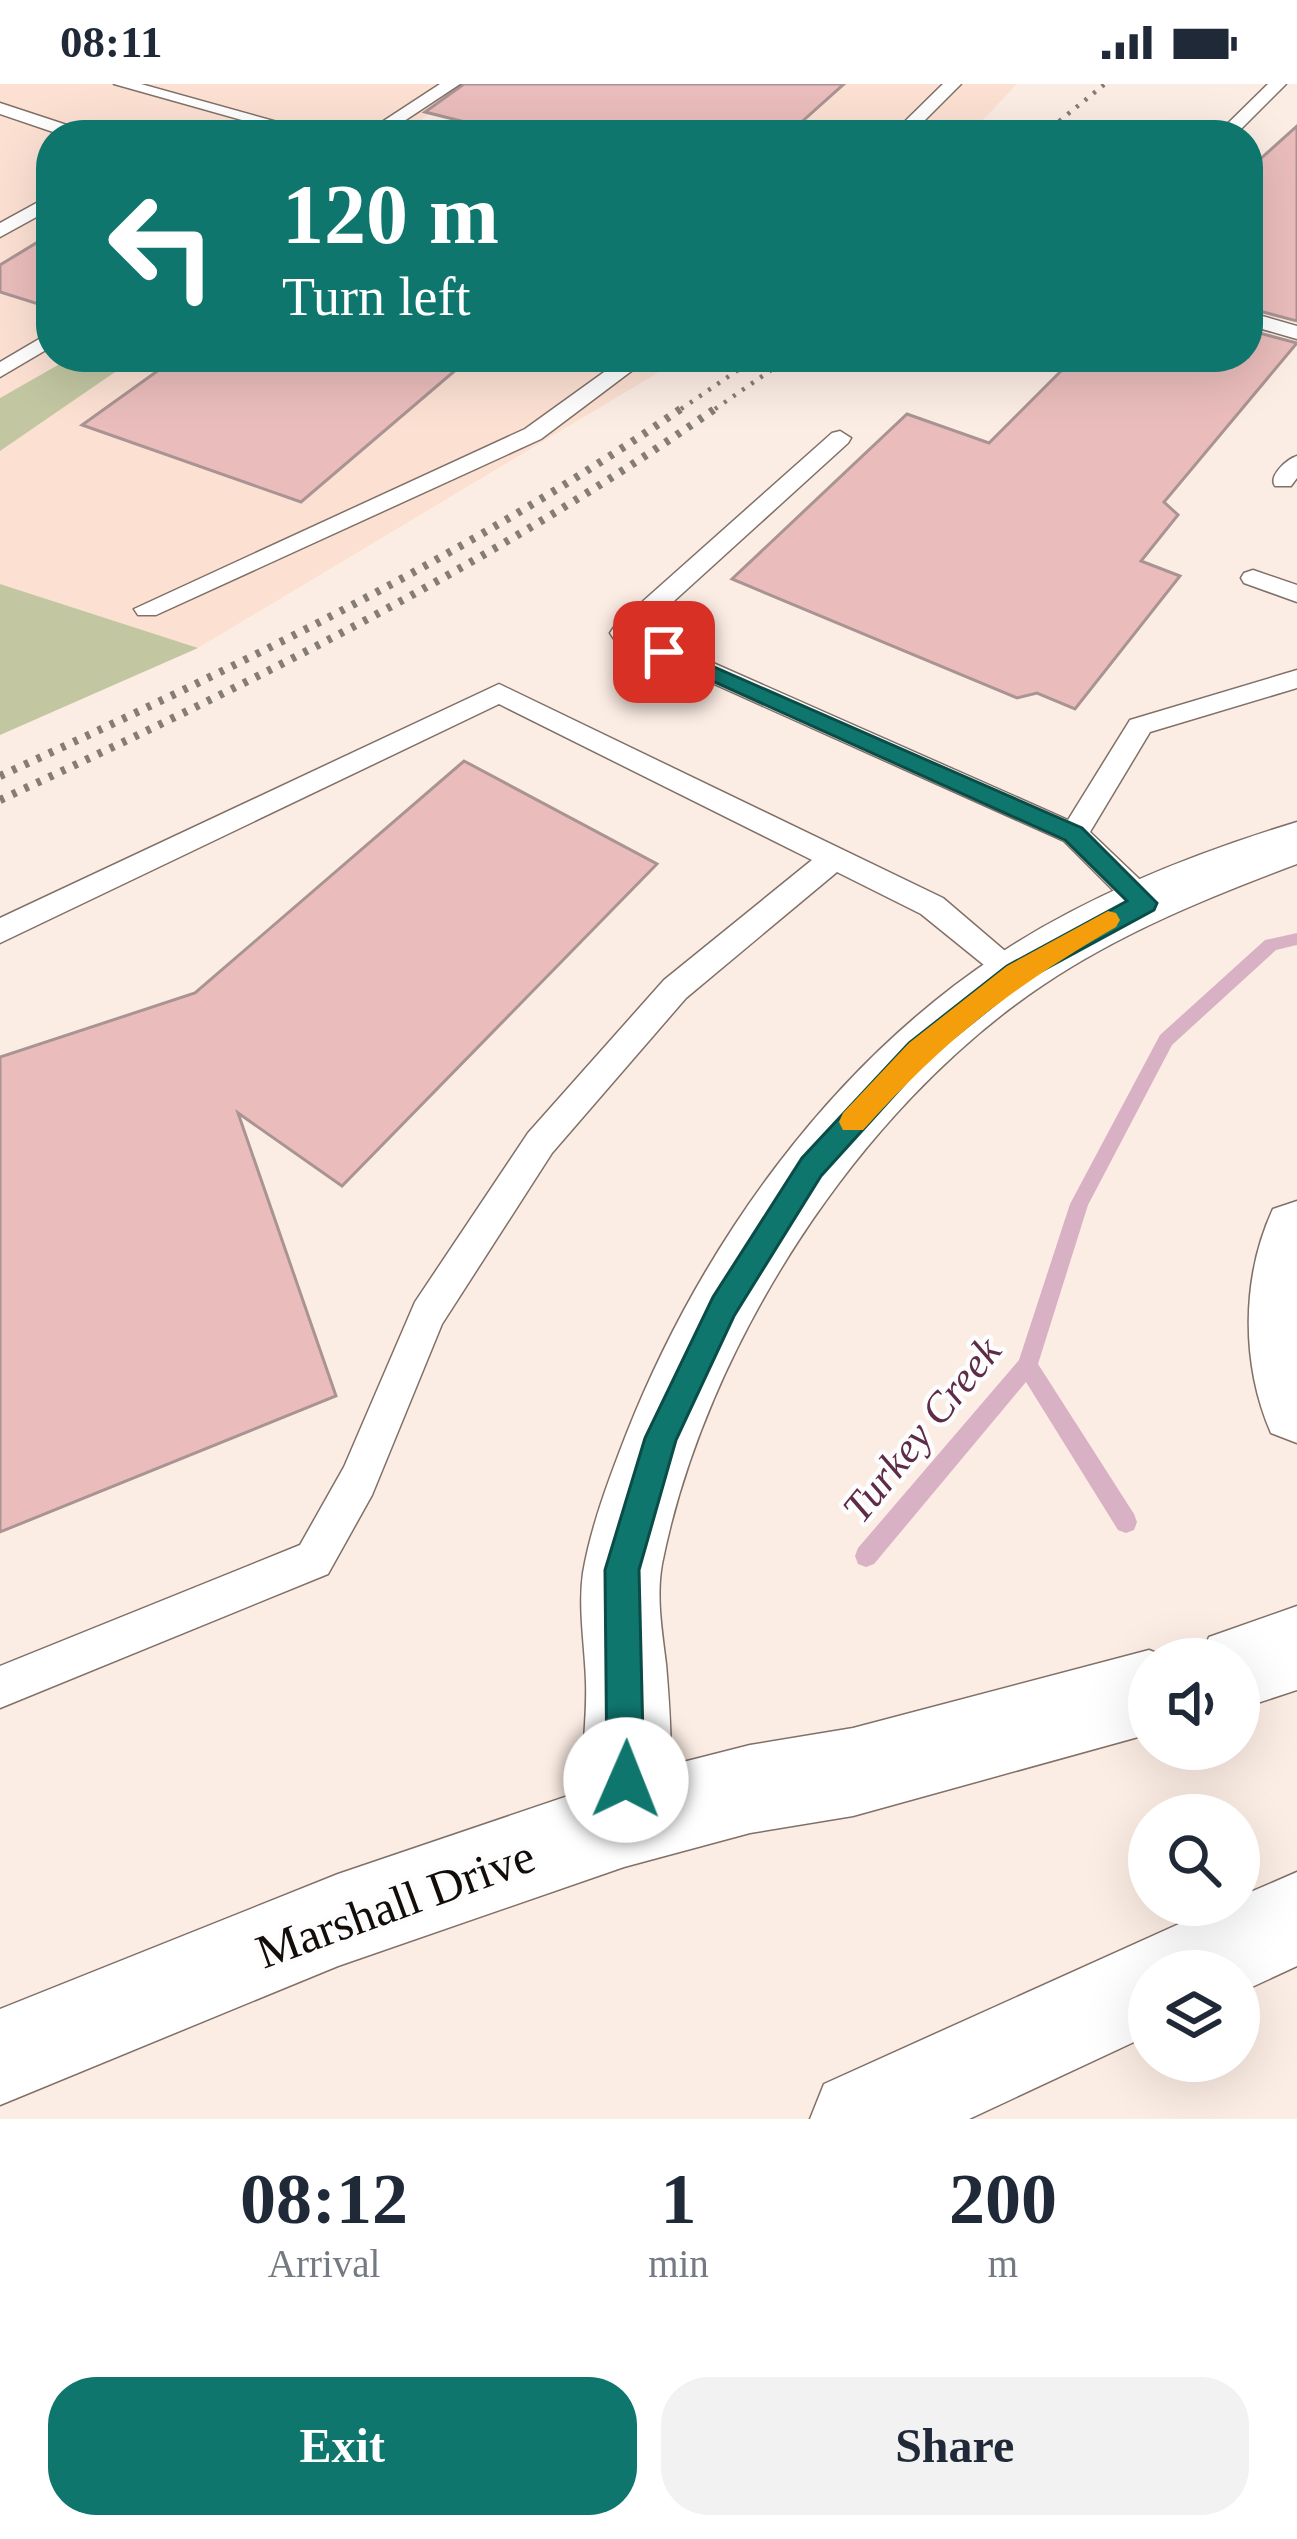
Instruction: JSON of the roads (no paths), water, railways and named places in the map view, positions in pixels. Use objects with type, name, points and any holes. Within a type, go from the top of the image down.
[{"type":"main road","points":[[1260,1660],[1297,1648]]},
{"type":"main road","name":"Marshall Drive","points":[[0,2057],[338,1920],[624,1822],[751,1789],[853,1772],[1128,1698]]},
{"type":"main road","points":[[1227,1950],[1297,1918]]},
{"type":"main road","points":[[859,2119],[1128,1996]]},
{"type":"street","points":[[624,1822],[628,1696],[622,1570],[661,1438],[723,1306],[812,1167],[919,1050],[1016,973],[1145,903],[1297,842]]},
{"type":"street","points":[[1297,1230],[1286,1261],[1284,1352],[1297,1408]]},
{"type":"lane","points":[[122,84],[258,120]]},
{"type":"lane","points":[[395,120],[452,84]]},
{"type":"lane","points":[[916,120],[953,84]]},
{"type":"lane","points":[[1241,120],[1278,84]]},
{"type":"lane","points":[[0,108],[36,120]]},
{"type":"lane","points":[[0,231],[36,210]]},
{"type":"lane","points":[[1263,323],[1297,333]]},
{"type":"lane","points":[[0,371],[36,348]]},
{"type":"lane","points":[[148,608],[533,434],[618,372]]},
{"type":"lane","points":[[840,437],[623,633],[1074,834],[1145,903]]},
{"type":"lane","points":[[1253,578],[1297,594]]},
{"type":"lane","points":[[1074,834],[1140,726],[1297,679]]},
{"type":"lane","points":[[0,931],[499,694],[932,906],[1016,973]]},
{"type":"lane","points":[[0,1688],[314,1560],[358,1481],[428,1314],[540,1143],[675,989],[834,858]]},
{"type":"waterway","name":"Turkey Creek","points":[[1027,1365],[1079,1204],[1166,1040],[1271,945],[1297,939]]},
{"type":"waterway","name":"Turkey Creek","points":[[866,1556],[1027,1365]]},
{"type":"waterway","points":[[1027,1365],[1126,1522]]},
{"type":"railway","points":[[1061,120],[1105,84]]},
{"type":"railway","points":[[681,409],[735,372]]},
{"type":"railway","points":[[715,409],[768,372]]},
{"type":"railway","points":[[0,776],[176,693],[436,560],[685,406]]},
{"type":"railway","points":[[0,800],[368,619],[547,518],[719,406]]}]
